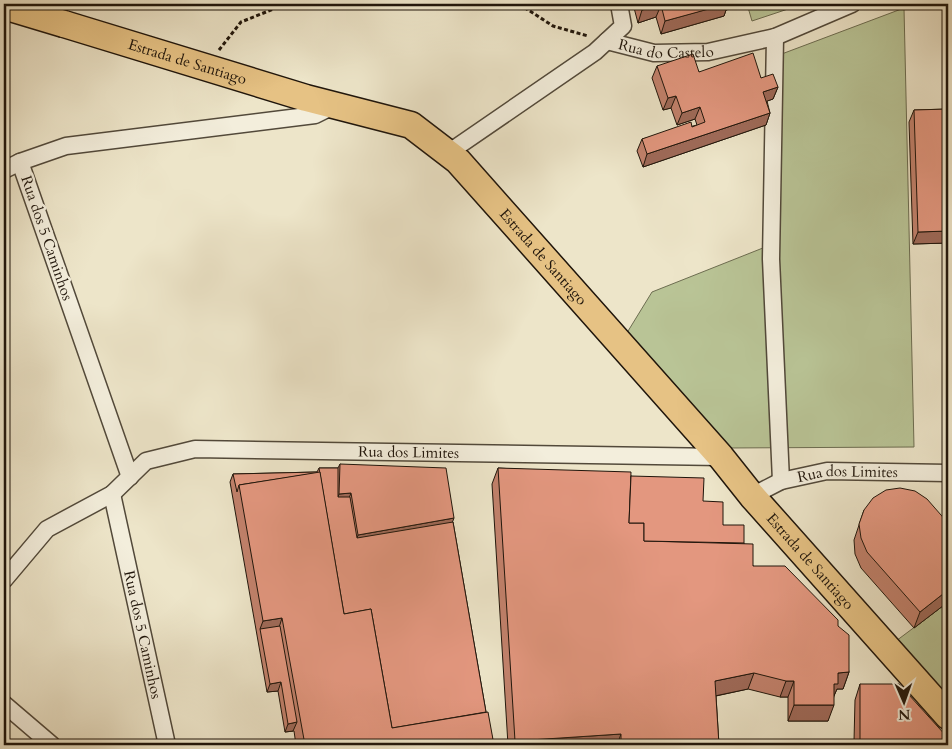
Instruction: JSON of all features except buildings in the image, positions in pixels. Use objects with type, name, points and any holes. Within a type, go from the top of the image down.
[{"type":"main road","name":"Estrada de Santiago","points":[[4,6],[306,98],[411,125],[458,161],[948,716]]},
{"type":"street","points":[[608,41],[623,26],[619,4]]},
{"type":"street","name":"Rua do Castelo","points":[[448,153],[595,52],[608,41],[654,52],[708,52],[775,37],[852,4]]},
{"type":"street","points":[[775,37],[771,259],[781,481]]},
{"type":"street","name":"Rua dos 5 Caminhos","points":[[130,477],[20,162],[66,146],[315,115],[336,105]]},
{"type":"street","points":[[4,170],[20,162]]},
{"type":"street","name":"Rua dos Limites","points":[[4,580],[47,529],[112,494],[146,461],[196,449],[721,457]]},
{"type":"street","name":"Rua dos Limites","points":[[752,496],[781,481],[827,471],[948,473]]},
{"type":"street","name":"Rua dos 5 Caminhos","points":[[112,494],[166,745]]},
{"type":"street","points":[[4,704],[52,745]]},
{"type":"path","points":[[205,67],[241,22],[286,4]]},
{"type":"path","points":[[519,4],[553,26],[608,41]]},
{"type":"green space","points":[[747,4],[803,4],[752,21]]},
{"type":"green space","points":[[904,8],[914,447],[727,448],[625,336],[652,292],[778,242],[779,55]]},
{"type":"green space","points":[[948,602],[948,697],[896,641]]},
{"type":"railway","points":[[4,14],[6,4]]}]
